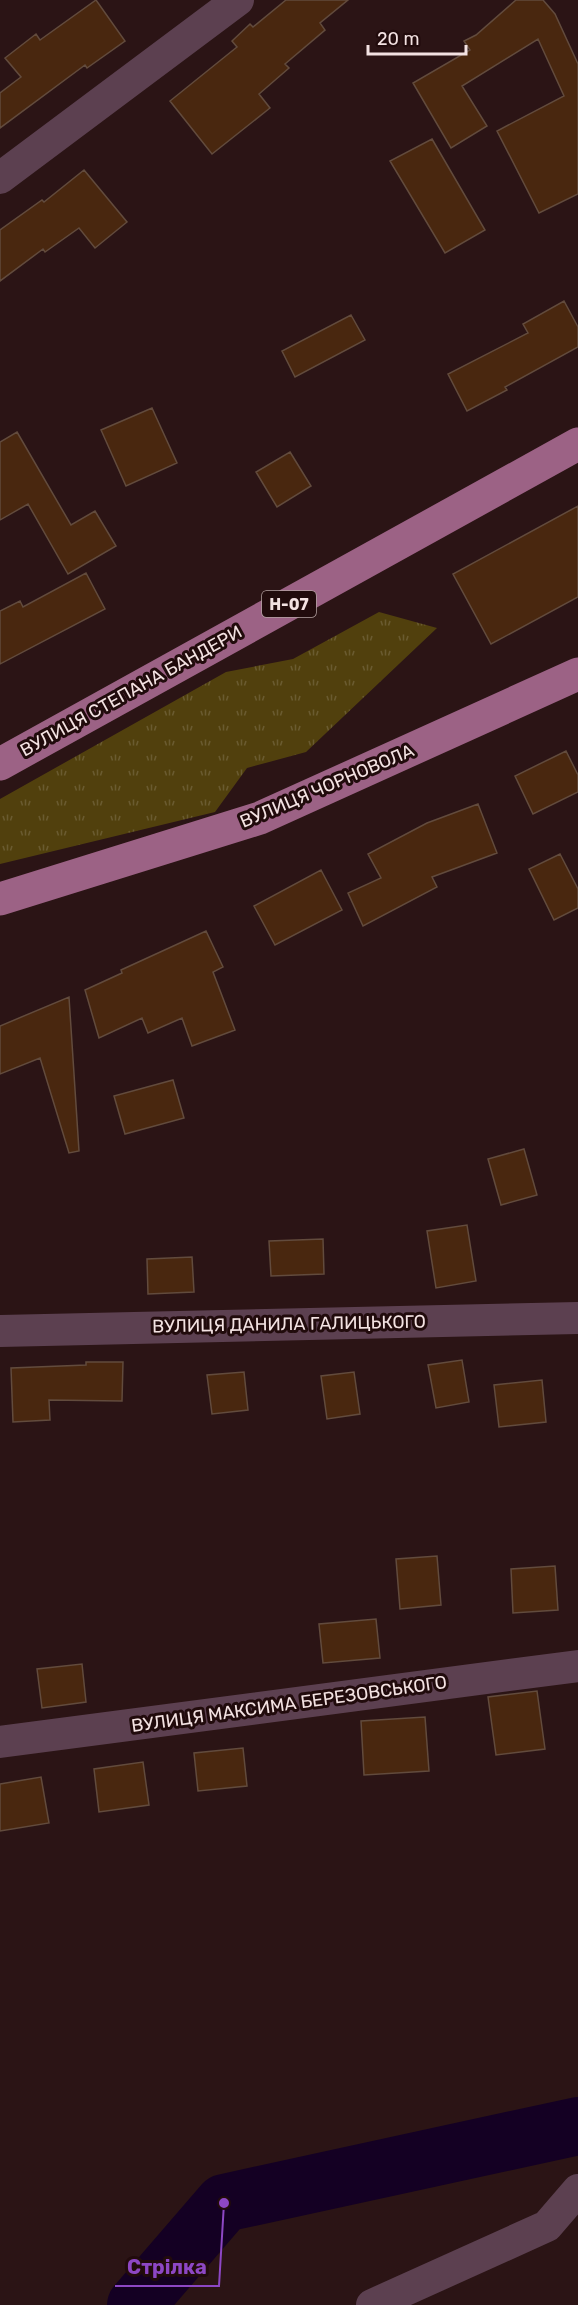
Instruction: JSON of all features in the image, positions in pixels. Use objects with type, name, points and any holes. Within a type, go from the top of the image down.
[{"type":"main road","name":"ВУЛИЦЯ СТЕПАНА БАНДЕРИ","points":[[0,764],[578,444]]},
{"type":"main road","name":"ВУЛИЦЯ ЧОРНОВОЛА","points":[[0,899],[260,818],[578,674]]},
{"type":"street","points":[[0,178],[238,0]]},
{"type":"street","name":"ВУЛИЦЯ ДАНИЛА ГАЛИЦЬКОГО","points":[[0,1331],[578,1318]]},
{"type":"street","name":"ВУЛИЦЯ МАКСИМА БЕРЕЗОВСЬКОГО","points":[[0,1742],[578,1666]]},
{"type":"street","points":[[372,2305],[547,2226],[578,2190]]},
{"type":"green space","points":[[379,612],[437,628],[306,752],[247,768],[215,812],[0,864],[0,799],[226,672],[293,659]]},
{"type":"building","points":[[96,0],[125,41],[87,68],[85,65],[0,128],[0,93],[21,77],[5,58],[36,34],[40,40]]},
{"type":"building","points":[[286,0],[348,0],[320,23],[325,30],[285,64],[289,68],[259,94],[270,108],[212,154],[170,101],[237,47],[232,41],[250,24],[253,27]]},
{"type":"building","points":[[516,0],[543,0],[555,14],[578,64],[578,194],[539,213],[497,131],[564,96],[538,39],[462,86],[487,126],[451,148],[413,83],[470,50],[464,41],[476,35]]},
{"type":"building","points":[[432,139],[485,230],[445,253],[390,161]]},
{"type":"building","points":[[84,170],[127,222],[95,248],[79,228],[45,252],[43,249],[0,281],[0,230],[42,200],[44,202]]},
{"type":"building","points":[[564,301],[578,327],[578,347],[505,387],[507,390],[467,411],[448,374],[528,333],[523,324]]},
{"type":"building","points":[[351,315],[365,340],[295,377],[282,351]]},
{"type":"building","points":[[152,408],[177,463],[126,486],[101,430]]},
{"type":"building","points":[[17,432],[71,525],[95,511],[116,546],[68,574],[28,504],[0,520],[0,442]]},
{"type":"building","points":[[290,452],[311,486],[277,507],[256,472]]},
{"type":"building","points":[[578,506],[578,597],[491,644],[453,574]]},
{"type":"building","points":[[86,573],[105,609],[0,664],[0,611],[20,601],[23,607]]},
{"type":"building","points":[[566,751],[578,775],[578,792],[533,814],[515,776]]},
{"type":"building","points":[[478,804],[497,853],[432,877],[437,887],[363,926],[348,893],[381,878],[368,854],[427,823]]},
{"type":"building","points":[[560,854],[578,889],[578,908],[554,920],[529,869]]},
{"type":"building","points":[[321,870],[342,910],[275,945],[254,906]]},
{"type":"building","points":[[206,931],[223,967],[213,972],[235,1030],[192,1046],[182,1018],[148,1033],[142,1018],[99,1038],[85,990],[122,973],[121,970]]},
{"type":"building","points":[[69,997],[79,1151],[69,1153],[40,1058],[0,1074],[0,1026]]},
{"type":"building","points":[[173,1080],[184,1118],[125,1134],[114,1096]]},
{"type":"building","points":[[524,1149],[537,1195],[501,1205],[488,1159]]},
{"type":"building","points":[[467,1225],[476,1281],[436,1288],[427,1231]]},
{"type":"building","points":[[323,1239],[324,1274],[271,1276],[269,1241]]},
{"type":"building","points":[[192,1257],[194,1292],[148,1294],[147,1259]]},
{"type":"building","points":[[462,1360],[469,1402],[436,1408],[428,1365]]},
{"type":"building","points":[[86,1362],[123,1362],[122,1401],[49,1400],[50,1420],[13,1422],[11,1368],[86,1365]]},
{"type":"building","points":[[244,1372],[248,1410],[212,1414],[207,1375]]},
{"type":"building","points":[[354,1372],[360,1414],[327,1419],[321,1376]]},
{"type":"building","points":[[542,1380],[546,1422],[499,1427],[494,1385]]},
{"type":"building","points":[[437,1556],[441,1605],[400,1609],[396,1559]]},
{"type":"building","points":[[555,1566],[558,1610],[513,1613],[511,1569]]},
{"type":"building","points":[[376,1619],[380,1658],[323,1663],[319,1624]]},
{"type":"building","points":[[82,1664],[86,1702],[42,1708],[37,1669]]},
{"type":"building","points":[[537,1691],[545,1749],[496,1755],[488,1697]]},
{"type":"building","points":[[425,1717],[429,1771],[364,1775],[361,1721]]},
{"type":"building","points":[[243,1748],[247,1786],[198,1791],[194,1753]]},
{"type":"building","points":[[143,1762],[149,1805],[99,1812],[94,1769]]},
{"type":"building","points":[[41,1777],[49,1823],[0,1831],[0,1784]]},
{"type":"waterway","points":[[136,2305],[224,2203],[578,2126]]},
{"type":"place","name":"Стрілка","points":[[224,2203]]}]
